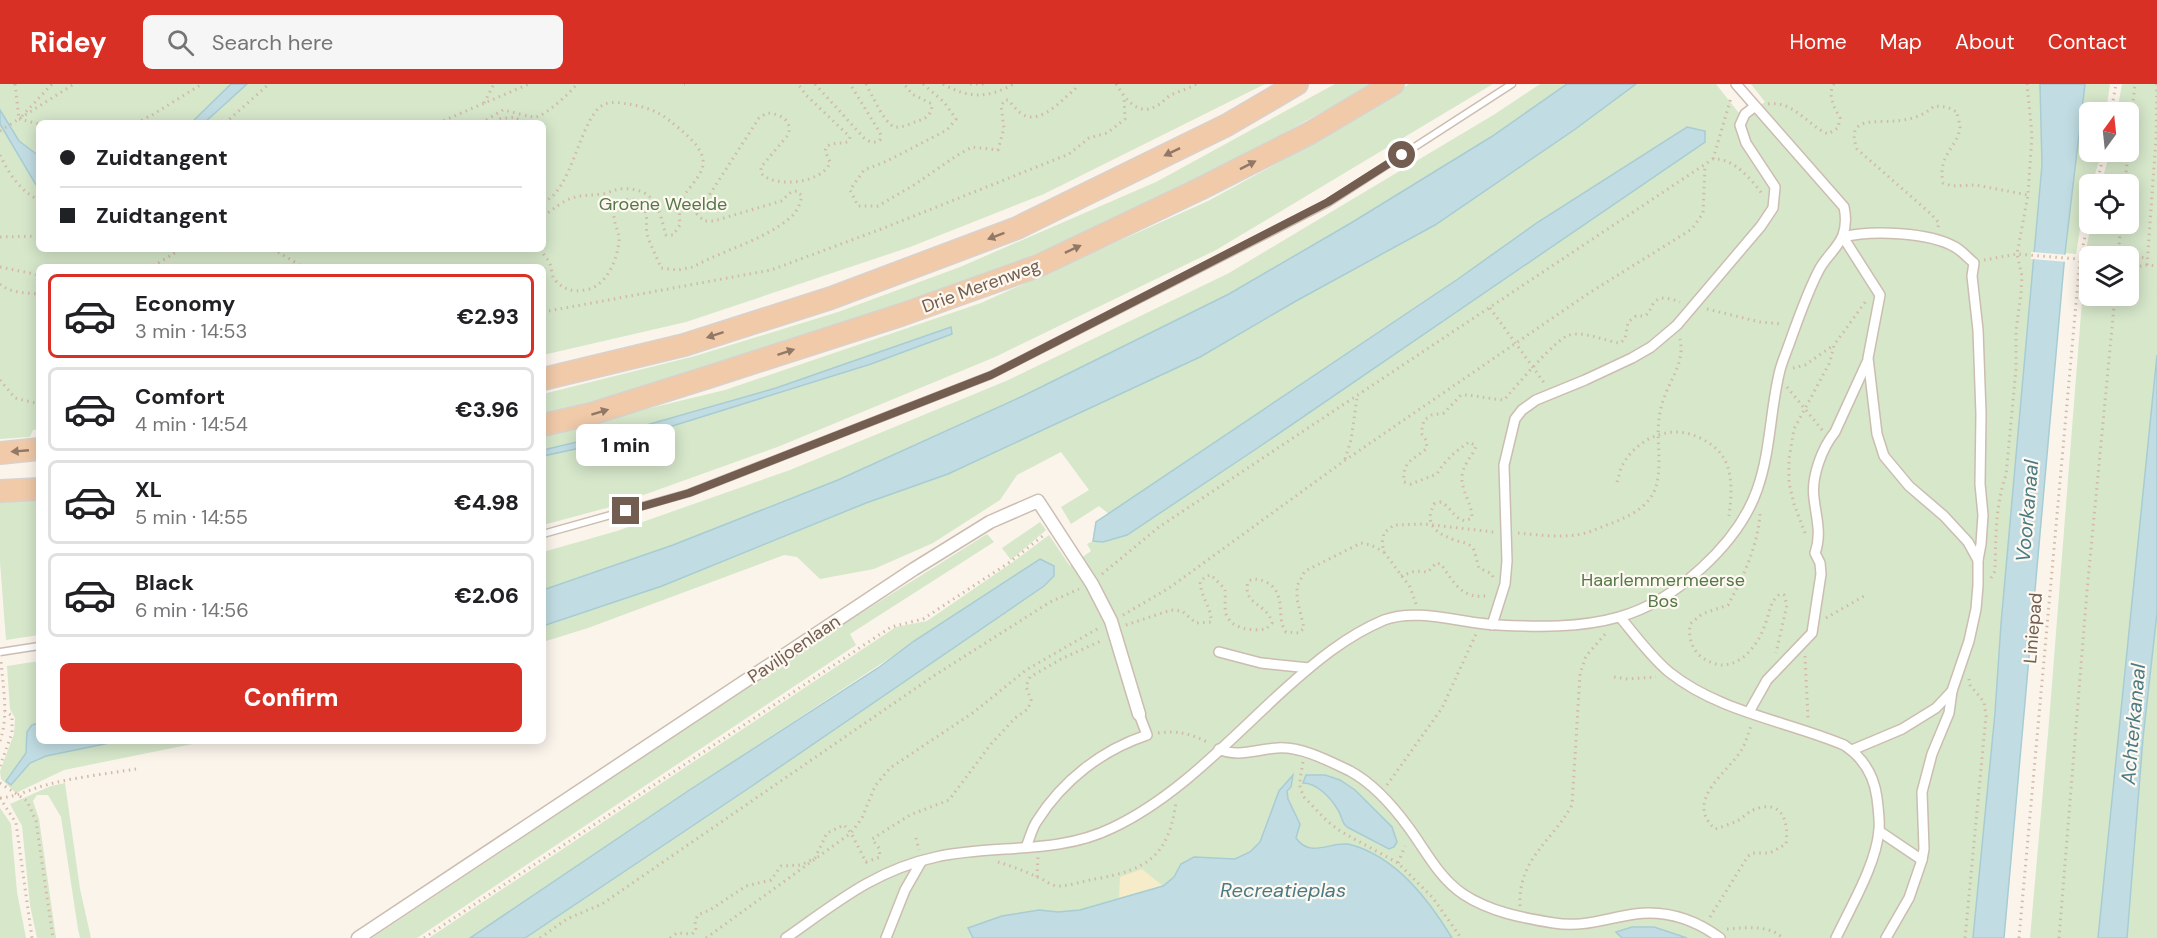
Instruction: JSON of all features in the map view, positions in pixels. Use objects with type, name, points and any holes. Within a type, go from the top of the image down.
[{"type":"highway","points":[[546,378],[684,345],[831,298],[1017,228],[1227,125],[1297,84]]},
{"type":"highway","name":"Drie Merenweg","points":[[546,424],[591,414],[701,380],[901,315],[1038,266],[1200,189],[1290,143],[1393,84]]},
{"type":"highway","points":[[0,453],[36,449]]},
{"type":"highway","points":[[0,491],[36,489]]},
{"type":"street","points":[[786,938],[888,871],[937,857],[1069,843],[1112,829],[1142,812],[1174,788],[1216,748],[1339,644],[1387,619],[1420,616],[1492,625],[1545,626],[1620,617],[1670,592],[1696,573],[1725,545],[1743,519],[1757,492],[1765,460],[1779,371],[1820,268],[1843,237],[1846,216],[1844,207],[1736,84]]},
{"type":"street","points":[[1492,625],[1505,584],[1507,561],[1504,465],[1515,419],[1522,410],[1551,393],[1632,358],[1651,347],[1677,325],[1761,226],[1773,208],[1775,187],[1746,143],[1740,124],[1745,114],[1754,107]]},
{"type":"street","points":[[1843,237],[1857,233],[1876,233],[1932,239],[1956,248],[1974,263],[1972,276],[1978,330],[1981,414],[1980,484],[1983,514],[1976,609],[1969,641],[1952,691],[1949,713],[1932,754],[1922,792],[1924,849],[1922,860],[1909,897],[1886,938]]},
{"type":"street","points":[[1752,714],[1767,680],[1812,633],[1821,574],[1820,563],[1815,553],[1820,541],[1813,495],[1816,471],[1868,358],[1880,295],[1843,237]]},
{"type":"street","points":[[1868,358],[1877,434],[1884,456],[1909,486],[1944,516],[1968,542],[1978,560]]},
{"type":"street","name":"Paviljoenlaan","points":[[357,938],[914,569],[990,522],[1038,501],[1092,584],[1112,626],[1139,714]]},
{"type":"street","points":[[1620,617],[1668,671],[1689,686],[1752,714],[1833,740],[1852,750],[1869,769],[1875,786],[1879,831],[1867,872],[1836,938]]},
{"type":"street","points":[[1219,652],[1261,663],[1309,668]]},
{"type":"street","points":[[1852,750],[1902,729],[1936,708],[1952,691]]},
{"type":"street","points":[[1026,847],[1036,823],[1053,799],[1069,782],[1095,759],[1125,743],[1147,735],[1139,714]]},
{"type":"street","points":[[1216,748],[1227,753],[1278,748],[1304,752],[1352,772],[1380,793],[1447,880],[1462,894],[1502,913],[1557,924],[1593,924],[1634,914],[1653,913],[1687,919],[1720,938]]},
{"type":"street","points":[[1879,831],[1922,860]]},
{"type":"street","points":[[886,938],[905,890],[921,861]]},
{"type":"lane","points":[[546,533],[689,493],[991,375],[1328,202],[1512,84]]},
{"type":"lane","points":[[0,651],[36,646]]},
{"type":"path","points":[[15,84],[19,119]]},
{"type":"path","points":[[19,119],[52,84]]},
{"type":"path","points":[[0,131],[74,84]]},
{"type":"path","points":[[143,120],[202,84]]},
{"type":"path","points":[[228,120],[269,84]]},
{"type":"path","points":[[484,103],[494,84]]},
{"type":"path","points":[[445,120],[529,84]]},
{"type":"path","points":[[486,120],[503,110],[536,117],[568,95],[577,84]]},
{"type":"path","points":[[542,252],[550,263],[553,278],[562,287],[574,291],[588,290],[600,284],[607,276],[619,240],[614,216],[615,208],[621,201],[631,199],[639,201],[647,214],[648,237],[661,268],[678,270],[693,267],[777,226],[792,216],[800,204],[802,196],[797,191],[791,192],[781,201],[714,221],[704,221],[697,214],[759,118],[767,113],[781,116],[790,125],[788,135],[761,166],[761,173],[770,180],[778,182],[815,177],[824,172],[830,162],[825,151],[826,147],[833,143],[844,144],[849,141],[850,137],[806,95],[798,84]]},
{"type":"path","points":[[815,84],[864,138],[875,143],[880,140],[879,131],[850,84]]},
{"type":"path","points":[[866,84],[883,115],[895,127],[929,116],[932,107],[932,104],[912,94],[904,84]]},
{"type":"path","points":[[924,84],[944,102],[956,119],[947,130],[887,161],[864,170],[850,190],[858,206],[878,206],[972,147],[998,150],[1004,128],[1001,106],[1005,100],[1008,100],[1023,116],[1036,117],[1056,105],[1075,89],[1076,84]]},
{"type":"path","points":[[943,84],[957,92],[980,96],[999,92],[1014,84]]},
{"type":"path","points":[[970,84],[985,84]]},
{"type":"path","points":[[1116,84],[1131,105],[1151,109],[1168,97],[1196,84]]},
{"type":"path","points":[[1754,107],[1780,102],[1828,134],[1838,128],[1840,118],[1833,104],[1834,84]]},
{"type":"path","points":[[1989,581],[1995,571],[1998,517],[2001,489],[2006,475],[2016,369],[2016,331],[2022,276],[2018,254],[2028,195],[2032,135],[2027,84]]},
{"type":"path","points":[[2113,102],[2116,84]]},
{"type":"path","points":[[2132,102],[2134,84]]},
{"type":"path","points":[[2147,265],[2156,139],[2157,84]]},
{"type":"path","points":[[1713,159],[1732,95]]},
{"type":"path","points":[[546,311],[771,270],[884,228],[1069,154],[1089,138],[1107,133],[1125,119],[1124,96]]},
{"type":"path","points":[[546,200],[556,195],[585,130],[604,104],[634,105],[658,113],[689,138],[703,157],[703,167],[692,188],[682,200],[680,225],[673,235],[666,235],[657,206],[641,191],[618,188],[604,194],[586,194],[561,203],[546,214]]},
{"type":"path","points":[[1932,239],[1939,224],[1931,214],[1857,149],[1853,140],[1855,130],[1863,123],[1877,120],[1894,122],[1925,114],[1934,106],[1947,107],[1957,112],[1960,128],[1945,156],[1941,171],[1943,183],[1952,186],[1976,185],[2028,195]]},
{"type":"path","points":[[500,120],[514,117],[520,120]]},
{"type":"path","points":[[19,119],[36,123]]},
{"type":"path","points":[[0,156],[26,194],[36,199]]},
{"type":"path","points":[[540,938],[567,919],[602,904],[936,675],[1040,608],[1092,584],[1159,527],[1713,159],[1730,161],[1755,185],[1773,208]]},
{"type":"path","points":[[706,938],[851,833],[862,818],[874,786],[890,768],[974,712],[1026,670],[1112,626],[1169,588],[1344,461],[1589,293],[1692,229],[1703,213],[1705,164]]},
{"type":"path","points":[[0,237],[36,236]]},
{"type":"path","points":[[158,264],[176,252]]},
{"type":"path","points":[[278,252],[298,264]]},
{"type":"path","points":[[1974,263],[2000,255],[2018,254],[2079,259]]},
{"type":"path","points":[[2139,257],[2148,258]]},
{"type":"path","points":[[2139,266],[2156,266]]},
{"type":"path","points":[[0,267],[36,273]]},
{"type":"path","name":"Liniepad","points":[[2019,938],[2079,270]]},
{"type":"path","points":[[0,284],[15,291],[36,294]]},
{"type":"path","points":[[1779,371],[1805,365],[1834,345],[1875,287]]},
{"type":"path","points":[[2059,938],[2087,591],[2114,306]]},
{"type":"path","points":[[1490,308],[1551,393]]},
{"type":"path","points":[[1420,616],[1410,587],[1384,552],[1382,543],[1384,533],[1394,525],[1424,524],[1557,536],[1583,533],[1623,520],[1640,510],[1651,498],[1658,478],[1657,434],[1661,407],[1682,355],[1677,325]]},
{"type":"path","points":[[1815,553],[1794,504],[1789,483],[1789,459],[1794,429],[1830,362],[1834,345]]},
{"type":"path","points":[[0,380],[15,398],[36,403]]},
{"type":"path","points":[[1778,382],[1786,386],[1830,438]]},
{"type":"path","points":[[1344,461],[1352,440],[1357,397]]},
{"type":"path","points":[[1617,482],[1623,464],[1637,448],[1657,434],[1681,432],[1707,441],[1724,458],[1728,466],[1731,489],[1725,545]]},
{"type":"path","points":[[1757,492],[1761,504],[1759,525],[1734,594],[1728,605],[1702,614],[1690,624],[1689,637],[1699,655],[1711,663],[1727,665],[1737,661],[1754,647],[1761,637],[1772,602],[1780,594],[1784,595],[1787,605],[1779,642],[1767,680]]},
{"type":"path","points":[[424,938],[891,627],[923,620],[1010,562],[1055,527]]},
{"type":"path","points":[[670,938],[677,933],[692,934],[696,930],[695,921],[698,915],[711,910],[746,886],[771,880],[781,866],[801,865],[815,858],[827,833],[844,825],[851,833],[866,862],[880,857],[879,848],[872,839],[910,815],[949,800],[991,744],[1015,718],[1028,709],[1031,700],[1026,686],[1030,677],[1060,659],[1102,641],[1112,626],[1171,609],[1182,610],[1196,623],[1211,622],[1211,611],[1201,593],[1200,582],[1206,576],[1211,575],[1225,589],[1226,614],[1232,623],[1255,631],[1266,629],[1272,623],[1270,614],[1248,598],[1246,590],[1248,581],[1255,578],[1269,584],[1278,594],[1281,606],[1281,625],[1286,632],[1299,633],[1304,628],[1297,599],[1297,586],[1305,571],[1361,543],[1384,552]]},
{"type":"path","points":[[1807,732],[1808,695],[1804,651],[1812,633],[1822,621],[1864,596]]},
{"type":"path","points":[[1520,916],[1522,875],[1534,856],[1563,822],[1572,804],[1577,694],[1586,656],[1620,617]]},
{"type":"path","points":[[1380,793],[1442,708],[1481,624]]},
{"type":"path","points":[[0,651],[5,711],[4,730],[0,741]]},
{"type":"path","points":[[1965,938],[1986,716],[1984,702],[1970,685],[1968,670]]},
{"type":"path","points":[[1614,676],[1628,680],[1643,679],[1658,677],[1668,671]]},
{"type":"path","points":[[0,766],[13,727],[12,716],[5,711]]},
{"type":"path","points":[[1707,929],[1748,856],[1753,853],[1770,853],[1786,844],[1788,828],[1785,816],[1770,807],[1754,810],[1736,822],[1715,829],[1709,824],[1705,814],[1705,801],[1711,786],[1742,750],[1752,714]]},
{"type":"path","points":[[1147,735],[1168,732],[1193,734],[1216,748]]},
{"type":"path","points":[[1304,752],[1300,778],[1304,798],[1340,831],[1398,863],[1433,898],[1461,938]]},
{"type":"path","points":[[32,938],[16,823],[0,798],[20,795],[65,780],[136,769]]},
{"type":"path","points":[[0,783],[27,801],[36,821],[52,938]]},
{"type":"path","points":[[977,852],[1056,886],[1134,869],[1157,855],[1170,834],[1177,799],[1174,788]]},
{"type":"path","points":[[1037,877],[1039,846]]},
{"type":"path","points":[[1707,929],[1762,927],[1778,933],[1783,938]]},
{"type":"green space","name":"Groene Weelde","points":[[0,84],[1265,84],[1044,194],[910,247],[686,322],[546,354],[546,264],[36,264],[36,430],[33,430],[30,437],[0,439]]},
{"type":"green space","points":[[1335,84],[1373,84],[1193,183],[954,291],[726,369],[546,417],[546,393],[695,356],[838,312],[960,267],[1156,182]]},
{"type":"green space","points":[[1409,84],[1493,84],[1216,250],[995,357],[780,446],[610,507],[546,524],[546,433],[725,390],[981,303],[1208,201],[1343,127]]},
{"type":"green space","points":[[1540,84],[1567,84],[1491,137],[1351,223],[1229,294],[1023,396],[838,480],[673,545],[546,589],[546,551],[617,531],[790,470],[1006,381],[1229,273],[1495,114]]},
{"type":"green space","name":"Haarlemmermeerse Bos","points":[[1636,84],[1716,84],[1742,117],[1765,102],[1751,84],[2058,84],[1977,938],[514,938],[1040,559],[470,938],[429,938],[896,627],[927,621],[1049,535],[1070,566],[1091,551],[1087,544],[1127,535],[1705,142],[1686,127],[1538,222],[1458,279],[1109,514],[1099,506],[1071,524],[1061,507],[1089,490],[1061,452],[1017,475],[1000,500],[933,543],[874,569],[820,579],[797,557],[784,555],[588,628],[546,641],[546,625],[662,586],[866,503],[948,474],[1200,357],[1296,301],[1435,225],[1574,130]]},
{"type":"green space","points":[[2085,84],[2110,84],[2107,102],[2083,102]]},
{"type":"green space","points":[[2122,84],[2157,84],[2157,355],[2098,938],[2030,938],[2082,306],[2139,306],[2139,246],[2087,246],[2089,234],[2139,234],[2139,174],[2104,174],[2107,162],[2139,162],[2139,102],[2119,102]]},
{"type":"green space","points":[[2079,135],[2079,162],[2099,162],[2095,174],[2079,174],[2079,234],[2076,254],[2065,253]]},
{"type":"green space","points":[[36,500],[36,635],[6,640],[0,562],[0,502]]},
{"type":"green space","points":[[1040,522],[1046,530],[1011,560],[1002,548]]},
{"type":"green space","points":[[987,534],[994,542],[850,634],[856,645],[417,938],[372,938],[823,637]]},
{"type":"green space","points":[[2157,613],[2157,938],[2127,938],[2143,738]]},
{"type":"green space","points":[[36,661],[36,724],[32,725],[27,732],[26,753],[7,781],[12,785],[30,763],[46,756],[104,744],[192,744],[64,770],[16,793],[1,779],[0,771],[14,734],[15,718],[10,709],[7,666]]},
{"type":"green space","points":[[65,783],[80,889],[91,938],[80,938],[61,817],[48,795],[37,795],[33,801],[39,819],[56,938],[37,938],[30,905],[22,826],[10,804],[51,786]]},
{"type":"green space","points":[[0,808],[11,824],[17,892],[26,938],[0,938]]},
{"type":"sand","points":[[1142,869],[1163,886],[1119,898],[1120,877]]},
{"type":"water","points":[[231,84],[247,84],[207,120],[194,120]]},
{"type":"water","points":[[1567,84],[1636,84],[1574,130],[1435,225],[1296,301],[1200,357],[948,474],[866,503],[662,586],[546,625],[546,589],[673,545],[838,480],[1023,396],[1229,294],[1351,223],[1491,137]]},
{"type":"water","name":"Voorkanaal","points":[[2040,84],[2085,84],[2083,102],[2079,102],[2079,135],[2065,253],[2004,938],[1973,938],[1995,713],[2042,165]]},
{"type":"water","points":[[0,110],[19,141],[36,154],[36,185],[0,124]]},
{"type":"water","points":[[1687,127],[1705,131],[1705,142],[1127,535],[1103,542],[1093,541],[1096,522],[1458,279],[1538,222]]},
{"type":"water","points":[[951,327],[952,334],[871,364],[650,433],[546,455],[546,449],[636,428],[776,388]]},
{"type":"water","name":"Achterkanaal","points":[[2157,355],[2157,613],[2143,738],[2127,938],[2098,938]]},
{"type":"water","points":[[1040,559],[1054,566],[1054,576],[1044,586],[525,938],[470,938],[688,791],[878,668],[914,641]]},
{"type":"water","points":[[36,724],[36,744],[104,744],[46,756],[30,763],[11,785],[6,781],[26,753],[27,732],[32,725]]},
{"type":"water","name":"Recreatieplas","points":[[1293,775],[1291,787],[1287,791],[1288,799],[1300,824],[1296,838],[1308,848],[1337,844],[1352,845],[1383,860],[1397,870],[1422,895],[1452,938],[973,938],[968,928],[1002,916],[1039,910],[1058,912],[1080,910],[1163,886],[1174,877],[1181,864],[1194,857],[1235,859],[1250,852],[1260,842],[1279,791]]},
{"type":"water","points":[[1306,775],[1325,775],[1340,780],[1355,790],[1392,827],[1397,842],[1394,847],[1389,849],[1347,827],[1328,796],[1318,788],[1303,783]]},
{"type":"water","points":[[1632,927],[1654,927],[1687,938],[1622,938],[1616,932]]},
{"type":"pier","points":[[2031,252],[2068,255],[2067,262],[2031,259]]},
{"type":"route","points":[[626,511],[689,493],[991,375],[1328,202],[1402,155]]}]
